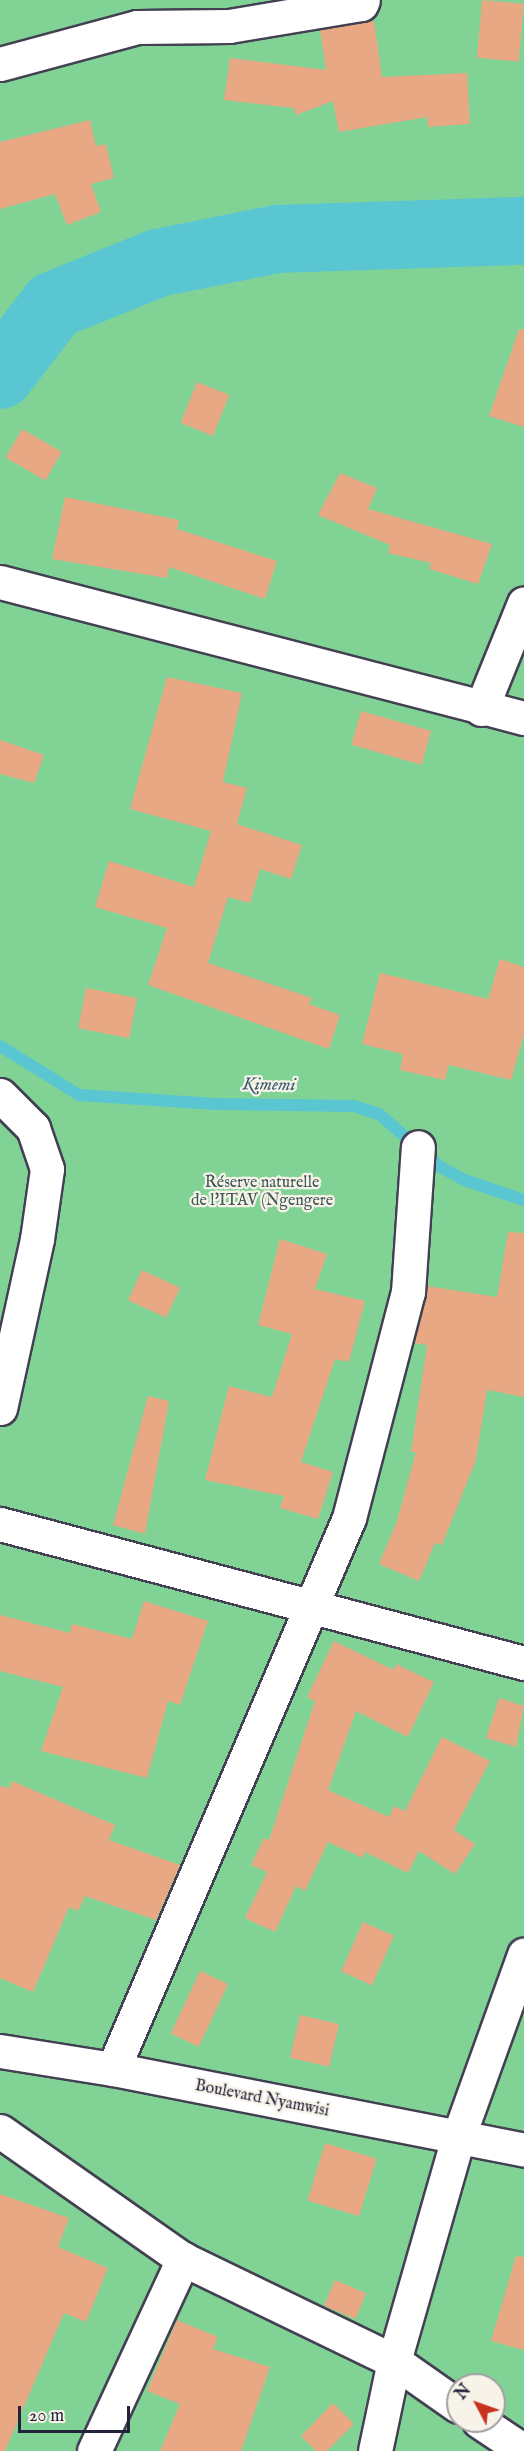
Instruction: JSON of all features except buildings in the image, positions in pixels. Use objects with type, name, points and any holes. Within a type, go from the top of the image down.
[{"type":"street","points":[[0,64],[137,27],[229,26],[361,4],[363,0]]},
{"type":"street","points":[[0,582],[480,709],[524,718]]},
{"type":"street","points":[[480,709],[524,603]]},
{"type":"street","points":[[0,1095],[33,1128],[47,1169],[37,1239],[0,1408]]},
{"type":"street","points":[[113,2069],[314,1607],[349,1518],[408,1292],[418,1147]]},
{"type":"street","points":[[0,1524],[524,1663]]},
{"type":"street","points":[[375,2451],[394,2361],[458,2138],[524,1955]]},
{"type":"street","name":"Boulevard Nyamwisi","points":[[0,2051],[113,2069],[524,2150]]},
{"type":"street","points":[[0,2131],[183,2259],[394,2361],[446,2398]]},
{"type":"street","points":[[94,2451],[183,2259]]},
{"type":"street","points":[[497,2433],[524,2451]]},
{"type":"green space","name":"Réserve naturelle de l'ITAV (Ngengere","points":[[0,0],[524,0],[524,2451],[0,2451]]},
{"type":"waterway","points":[[0,375],[54,305],[158,263],[277,239],[524,231]]},
{"type":"waterway","name":"Kimemi","points":[[0,1046],[79,1095],[216,1104],[354,1106],[379,1114],[439,1166],[464,1180],[524,1200]]}]
